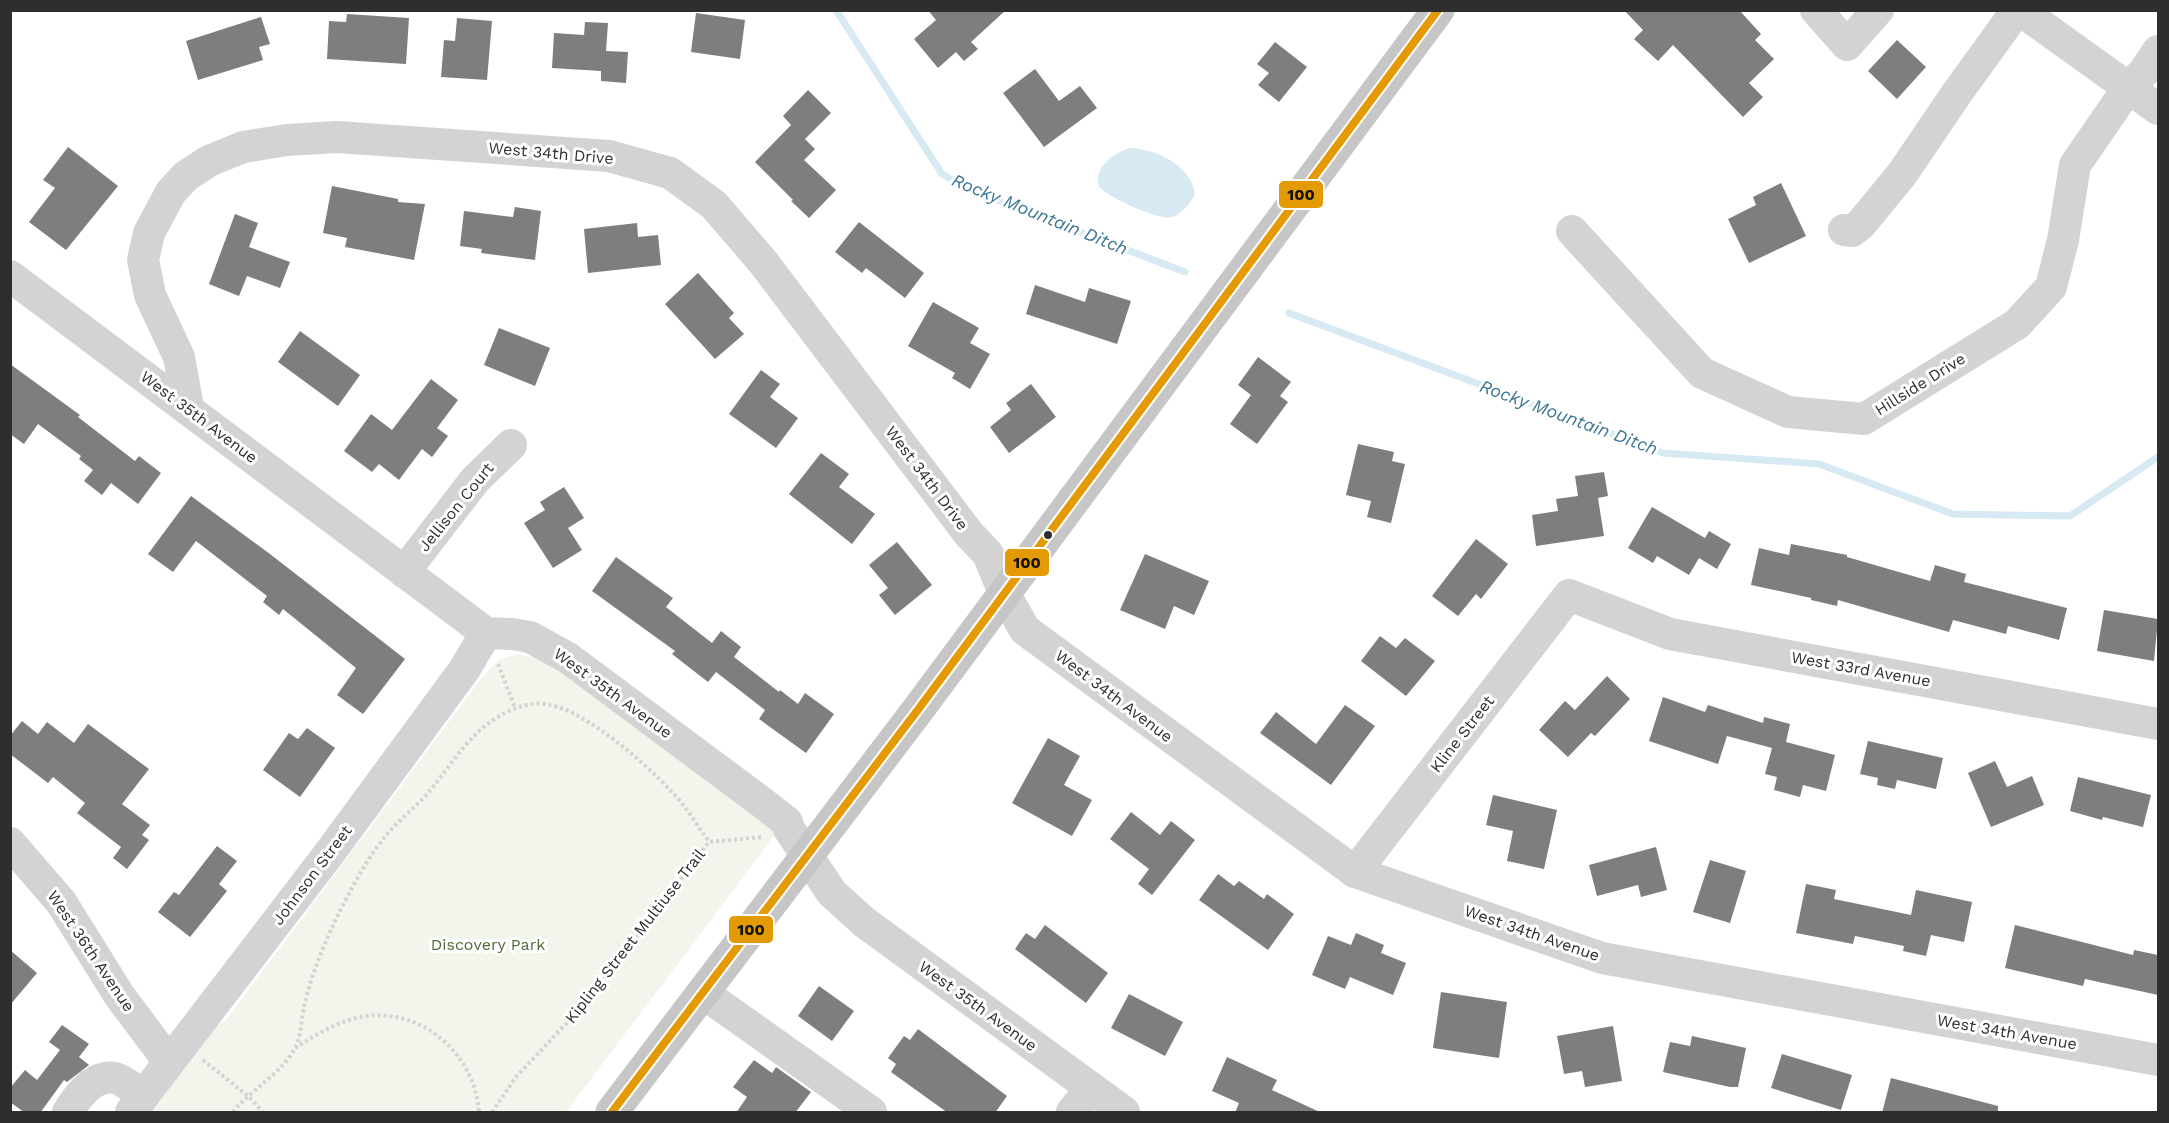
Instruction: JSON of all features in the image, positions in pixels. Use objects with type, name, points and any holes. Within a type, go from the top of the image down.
[{"type":"main road","points":[[612,1113],[807,857],[1438,10]]},
{"type":"street","points":[[1816,10],[1847,45],[1878,10]]},
{"type":"street","points":[[1844,230],[1852,231],[1861,224],[1902,174],[1963,84],[2019,10],[2158,109]]},
{"type":"street","name":"Hillside Drive","points":[[1572,231],[1702,373],[1788,412],[1864,419],[2017,324],[2051,287],[2063,240],[2075,165],[2128,88],[2144,72],[2158,51]]},
{"type":"street","name":"West 34th Drive","points":[[188,408],[179,357],[150,295],[143,260],[149,232],[171,192],[186,176],[209,161],[243,147],[287,140],[338,137],[609,156],[670,173],[714,205],[763,262],[969,534],[988,554],[1004,593]]},
{"type":"street","name":"West 35th Avenue","points":[[10,276],[486,633],[530,637],[568,658],[787,822],[789,829],[832,893],[864,922],[1124,1113]]},
{"type":"street","name":"Jellison Court","points":[[404,572],[475,480],[511,445]]},
{"type":"street","name":"West 34th Avenue","points":[[1004,593],[1025,630],[1355,873],[1602,958],[2158,1060]]},
{"type":"street","name":"Kline Street","points":[[1355,873],[1569,595]]},
{"type":"street","name":"West 33rd Avenue","points":[[1569,595],[1670,634],[2158,724]]},
{"type":"street","name":"Johnson Street","points":[[137,1104],[328,855],[464,670],[486,633]]},
{"type":"street","name":"West 36th Avenue","points":[[10,843],[61,902],[119,995],[176,1053]]},
{"type":"street","points":[[703,993],[871,1113]]},
{"type":"street","points":[[68,1113],[78,1095],[99,1079],[116,1078],[137,1104]]},
{"type":"street","points":[[1072,1113],[1091,1088]]},
{"type":"path","points":[[486,633],[515,708]]},
{"type":"path","points":[[295,1048],[305,1000],[317,965],[349,895],[372,856],[389,832],[420,802],[470,740],[499,716],[515,708],[541,703],[551,705],[578,716],[592,725],[656,776],[686,808],[709,842]]},
{"type":"path","name":"Kipling Street Multiuse Trail","points":[[492,1113],[516,1077],[591,997],[709,842],[767,837]]},
{"type":"path","points":[[233,1113],[278,1069],[295,1048],[333,1026],[364,1016],[392,1018],[416,1024],[438,1036],[457,1054],[470,1080],[478,1113]]},
{"type":"path","points":[[176,1053],[248,1096],[263,1113]]},
{"type":"green space","name":"Discovery Park","points":[[517,654],[535,658],[560,672],[776,833],[566,1112],[150,1112],[215,1027],[226,1020],[483,676],[499,660]]},
{"type":"shaded area","points":[[1130,148],[1161,155],[1180,167],[1187,175],[1195,194],[1189,204],[1179,213],[1172,217],[1165,217],[1145,212],[1099,187],[1099,173],[1102,167],[1112,157]]},
{"type":"building","points":[[928,10],[1006,10],[971,42],[978,49],[964,61],[956,52],[938,68],[914,39],[936,20]]},
{"type":"building","points":[[1624,10],[1739,10],[1761,34],[1755,40],[1774,59],[1749,83],[1763,97],[1743,117],[1673,45],[1658,61],[1634,39],[1643,30]]},
{"type":"building","points":[[696,13],[745,20],[740,59],[691,52]]},
{"type":"building","points":[[347,14],[409,18],[406,64],[327,59],[329,21],[346,22]]},
{"type":"building","points":[[261,17],[270,44],[259,47],[263,60],[198,80],[186,41]]},
{"type":"building","points":[[457,18],[492,21],[487,80],[441,77],[444,40],[455,41]]},
{"type":"building","points":[[585,22],[608,23],[606,51],[628,52],[626,83],[601,81],[601,71],[552,68],[554,33],[584,35]]},
{"type":"building","points":[[1897,40],[1926,67],[1897,99],[1868,71]]},
{"type":"building","points":[[1275,42],[1307,67],[1279,102],[1258,85],[1269,73],[1257,64]]},
{"type":"building","points":[[1035,69],[1059,101],[1080,86],[1097,108],[1044,147],[1003,93]]},
{"type":"building","points":[[808,90],[831,113],[805,139],[815,149],[804,160],[836,190],[809,218],[755,162],[791,125],[783,116]]},
{"type":"building","points":[[68,147],[118,186],[66,250],[29,222],[55,188],[43,180]]},
{"type":"building","points":[[1781,183],[1806,236],[1749,263],[1728,219],[1756,205],[1753,197]]},
{"type":"building","points":[[332,186],[398,199],[398,202],[425,204],[414,260],[345,247],[347,238],[323,233]]},
{"type":"building","points":[[515,207],[541,211],[535,260],[481,253],[482,249],[460,246],[464,211],[513,217]]},
{"type":"building","points":[[235,214],[258,223],[249,247],[290,262],[280,288],[247,276],[239,296],[209,284]]},
{"type":"building","points":[[859,222],[924,273],[905,298],[866,268],[862,273],[835,252]]},
{"type":"building","points":[[637,223],[638,237],[658,235],[661,265],[588,273],[584,229]]},
{"type":"building","points":[[698,273],[734,313],[729,318],[744,334],[715,359],[665,304]]},
{"type":"building","points":[[1035,285],[1085,302],[1089,288],[1131,301],[1117,344],[1026,314]]},
{"type":"building","points":[[933,302],[979,328],[970,343],[990,354],[970,389],[952,378],[955,373],[908,346]]},
{"type":"building","points":[[499,328],[550,348],[535,386],[484,365]]},
{"type":"building","points":[[300,331],[360,375],[338,406],[278,362]]},
{"type":"building","points":[[1258,357],[1291,382],[1280,396],[1288,402],[1257,444],[1230,424],[1251,395],[1238,385]]},
{"type":"building","points":[[10,364],[80,415],[78,417],[135,461],[139,456],[161,473],[138,504],[111,483],[102,495],[84,481],[93,470],[79,459],[81,456],[38,424],[24,444],[10,434]]},
{"type":"building","points":[[761,370],[780,384],[770,397],[798,418],[776,448],[729,414]]},
{"type":"building","points":[[431,379],[458,400],[437,428],[448,436],[432,457],[422,449],[399,480],[379,464],[372,472],[344,451],[371,414],[392,430]]},
{"type":"building","points":[[1031,384],[1056,417],[1009,453],[990,427],[1011,410],[1006,403]]},
{"type":"building","points":[[1358,444],[1394,452],[1392,461],[1405,464],[1391,523],[1367,517],[1371,501],[1346,495]]},
{"type":"building","points":[[821,453],[849,474],[839,487],[875,514],[852,544],[789,494]]},
{"type":"building","points":[[1604,472],[1608,496],[1598,498],[1604,536],[1536,546],[1532,515],[1558,511],[1556,499],[1578,496],[1575,476]]},
{"type":"building","points":[[564,487],[584,518],[568,528],[582,550],[553,568],[524,523],[545,510],[540,502]]},
{"type":"building","points":[[191,496],[405,659],[363,714],[337,695],[356,668],[283,609],[279,615],[263,602],[267,596],[196,541],[173,572],[148,554]]},
{"type":"building","points":[[1652,507],[1705,538],[1709,531],[1731,544],[1717,569],[1699,558],[1689,575],[1657,556],[1653,563],[1628,548]]},
{"type":"building","points":[[1476,539],[1508,564],[1481,599],[1476,594],[1458,616],[1432,596]]},
{"type":"building","points":[[897,542],[932,585],[895,615],[879,595],[888,588],[869,565]]},
{"type":"building","points":[[1791,544],[1847,555],[1847,557],[1930,581],[1935,565],[1966,574],[1964,582],[2067,608],[2059,640],[2008,626],[2006,634],[1953,620],[1949,632],[1838,600],[1837,606],[1751,585],[1759,548],[1789,555]]},
{"type":"building","points":[[1145,554],[1209,581],[1194,615],[1174,606],[1165,629],[1120,610]]},
{"type":"building","points":[[616,557],[673,598],[666,607],[712,643],[721,631],[741,647],[734,657],[779,692],[780,690],[798,704],[805,693],[834,714],[806,753],[759,719],[765,710],[716,672],[708,682],[672,654],[675,651],[592,591]]},
{"type":"building","points":[[2104,610],[2158,619],[2154,661],[2097,651]]},
{"type":"building","points":[[1380,636],[1396,648],[1405,638],[1435,661],[1406,696],[1361,661]]},
{"type":"building","points":[[1607,676],[1630,699],[1595,736],[1591,733],[1568,757],[1539,730],[1565,701],[1575,710]]},
{"type":"building","points":[[1663,697],[1705,712],[1708,705],[1763,723],[1764,717],[1790,724],[1786,742],[1835,755],[1826,791],[1803,785],[1800,797],[1774,790],[1777,777],[1765,774],[1772,748],[1727,736],[1718,764],[1649,741]]},
{"type":"building","points":[[1345,705],[1375,726],[1331,785],[1260,733],[1276,712],[1316,744]]},
{"type":"building","points":[[22,721],[38,734],[47,722],[74,743],[88,724],[149,769],[122,804],[150,825],[142,835],[149,840],[127,869],[113,858],[121,847],[77,813],[85,803],[53,777],[48,783],[10,754],[10,736]]},
{"type":"building","points":[[307,728],[335,748],[300,797],[263,770],[289,733],[298,739]]},
{"type":"building","points":[[1048,738],[1080,756],[1064,785],[1092,800],[1072,836],[1012,803]]},
{"type":"building","points":[[1868,741],[1943,758],[1936,789],[1897,780],[1895,789],[1877,785],[1878,778],[1860,774]]},
{"type":"building","points":[[1995,761],[2007,787],[2032,776],[2044,805],[1991,827],[1968,773]]},
{"type":"building","points":[[2078,777],[2151,795],[2143,827],[2103,817],[2102,820],[2070,811]]},
{"type":"building","points":[[1493,795],[1557,810],[1544,869],[1507,861],[1513,831],[1486,825]]},
{"type":"building","points":[[1131,812],[1160,835],[1171,821],[1195,840],[1152,895],[1138,884],[1149,869],[1110,839]]},
{"type":"building","points":[[217,846],[237,861],[219,884],[227,891],[190,937],[158,912],[174,892],[179,895]]},
{"type":"building","points":[[1656,847],[1667,890],[1641,897],[1638,885],[1597,896],[1589,865]]},
{"type":"building","points":[[1710,860],[1746,871],[1730,923],[1693,912]]},
{"type":"building","points":[[1218,874],[1234,886],[1239,881],[1264,899],[1267,894],[1294,914],[1268,950],[1199,900]]},
{"type":"building","points":[[1806,884],[1836,890],[1834,899],[1911,915],[1916,890],[1972,902],[1964,942],[1931,935],[1926,956],[1903,951],[1904,946],[1855,936],[1853,944],[1796,933]]},
{"type":"building","points":[[1045,925],[1108,973],[1086,1003],[1015,949],[1026,933],[1035,939]]},
{"type":"building","points":[[2015,925],[2133,955],[2134,950],[2158,955],[2158,995],[2085,979],[2083,986],[2005,968]]},
{"type":"building","points":[[1356,933],[1384,945],[1381,953],[1406,963],[1393,995],[1350,977],[1345,989],[1312,975],[1328,936],[1351,945]]},
{"type":"building","points":[[10,950],[37,973],[10,1005]]},
{"type":"building","points":[[819,986],[854,1011],[832,1041],[798,1016]]},
{"type":"building","points":[[1441,992],[1507,1002],[1499,1058],[1433,1048]]},
{"type":"building","points":[[1129,994],[1183,1022],[1165,1056],[1111,1028]]},
{"type":"building","points":[[62,1025],[89,1044],[79,1057],[89,1065],[67,1082],[64,1080],[40,1113],[25,1113],[10,1102],[10,1088],[25,1070],[37,1080],[60,1050],[49,1042]]},
{"type":"building","points":[[1613,1026],[1622,1081],[1585,1087],[1582,1071],[1564,1074],[1557,1036]]},
{"type":"building","points":[[918,1029],[1007,1096],[995,1113],[948,1113],[891,1072],[896,1064],[888,1058],[904,1036],[910,1040]]},
{"type":"building","points":[[1692,1036],[1746,1048],[1738,1087],[1663,1072],[1670,1042],[1690,1046]]},
{"type":"building","points":[[1782,1054],[1852,1075],[1841,1110],[1771,1088]]},
{"type":"building","points":[[1227,1057],[1277,1080],[1272,1090],[1322,1113],[1235,1113],[1239,1103],[1212,1091]]},
{"type":"building","points":[[754,1060],[772,1073],[776,1067],[811,1092],[795,1113],[736,1113],[747,1097],[733,1087]]},
{"type":"building","points":[[1891,1078],[1998,1106],[1998,1113],[1882,1113]]},
{"type":"waterway","name":"Rocky Mountain Ditch","points":[[836,10],[942,174],[968,189],[1185,272]]},
{"type":"waterway","name":"Rocky Mountain Ditch","points":[[1289,313],[1663,453],[1819,464],[1953,514],[2070,516],[2158,457]]},
{"type":"transit line","name":"100","points":[[612,1112],[917,711],[1438,10]]}]
